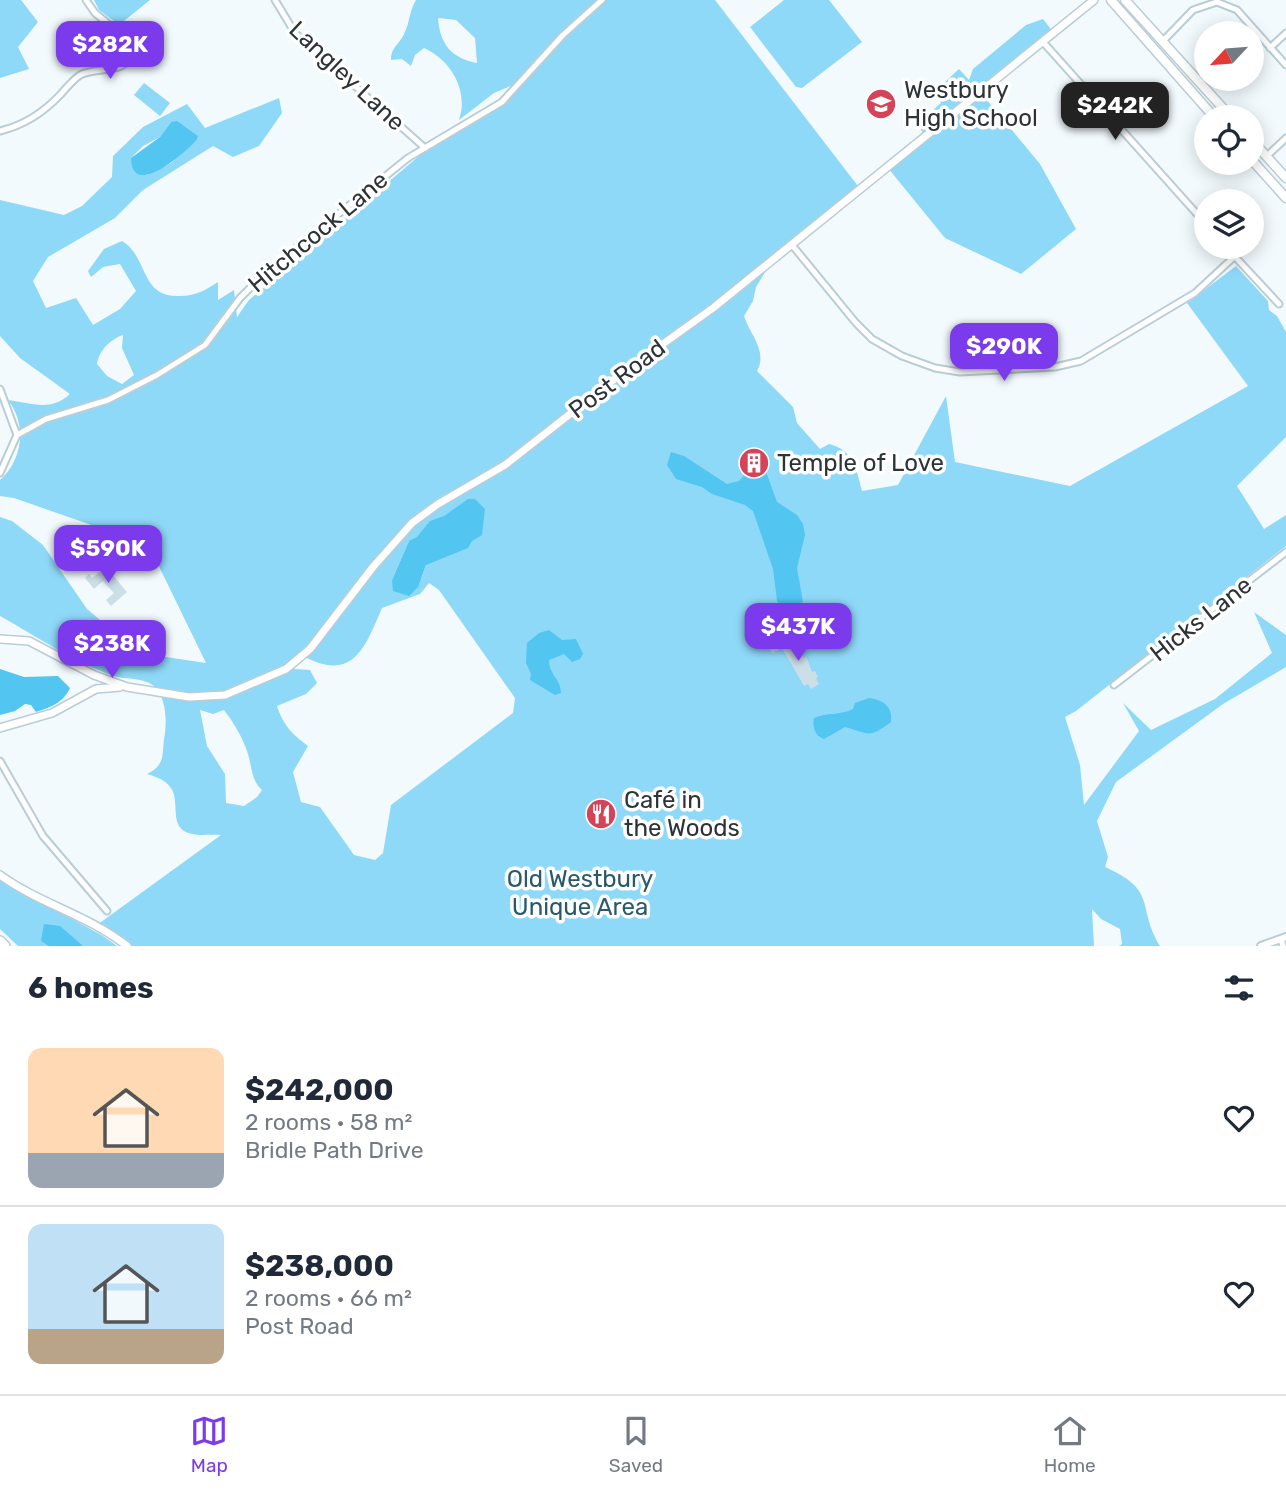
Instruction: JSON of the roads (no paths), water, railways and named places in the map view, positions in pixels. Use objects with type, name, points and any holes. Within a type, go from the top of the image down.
[{"type":"highway","points":[[0,941],[5,946]]},
{"type":"main road","name":"Post Road","points":[[0,639],[29,641],[94,675],[127,687],[169,694],[208,697],[241,689],[286,669],[310,649],[373,567],[412,523],[438,504],[505,465],[792,245],[1094,0]]},
{"type":"main road","points":[[1111,0],[1203,105]]},
{"type":"main road","points":[[1125,0],[1220,105]]},
{"type":"main road","points":[[1264,153],[1286,178]]},
{"type":"main road","points":[[1264,173],[1286,198]]},
{"type":"main road","points":[[94,675],[98,682],[96,689]]},
{"type":"main road","name":"Post Road","points":[[0,728],[52,713],[96,689],[127,687]]},
{"type":"main road","points":[[0,876],[97,925],[127,946]]},
{"type":"street","points":[[0,131],[32,119],[80,75],[93,70],[123,66],[128,62],[131,53],[127,42],[94,13],[86,0]]},
{"type":"street","name":"Langley Lane","points":[[275,0],[295,33],[425,148]]},
{"type":"street","name":"Hitchcock Lane","points":[[17,435],[46,419],[108,400],[192,355],[213,337],[240,298],[263,275],[378,180],[502,102],[563,36],[602,0]]},
{"type":"street","points":[[1162,41],[1193,10],[1217,1],[1237,10],[1286,65]]},
{"type":"street","points":[[1270,48],[1286,33]]},
{"type":"street","points":[[1043,42],[1194,211]]},
{"type":"street","points":[[1267,156],[1286,138]]},
{"type":"street","points":[[792,245],[872,339],[902,356],[935,368],[960,372],[1055,367],[1081,361],[1195,293],[1232,259]]},
{"type":"street","points":[[1238,259],[1279,304]]},
{"type":"street","points":[[0,389],[17,435],[0,473]]},
{"type":"street","name":"Hicks Lane","points":[[1114,685],[1286,552]]},
{"type":"street","points":[[0,761],[43,836],[107,911]]},
{"type":"street","points":[[1261,946],[1284,940]]},
{"type":"place","name":"Westbury High School","points":[[881,104]]},
{"type":"place","name":"Temple of Love","points":[[754,463]]},
{"type":"place","name":"Café in the Woods","points":[[601,814]]},
{"type":"park label","name":"Old Westbury Unique Area","points":[[580,893]]}]
